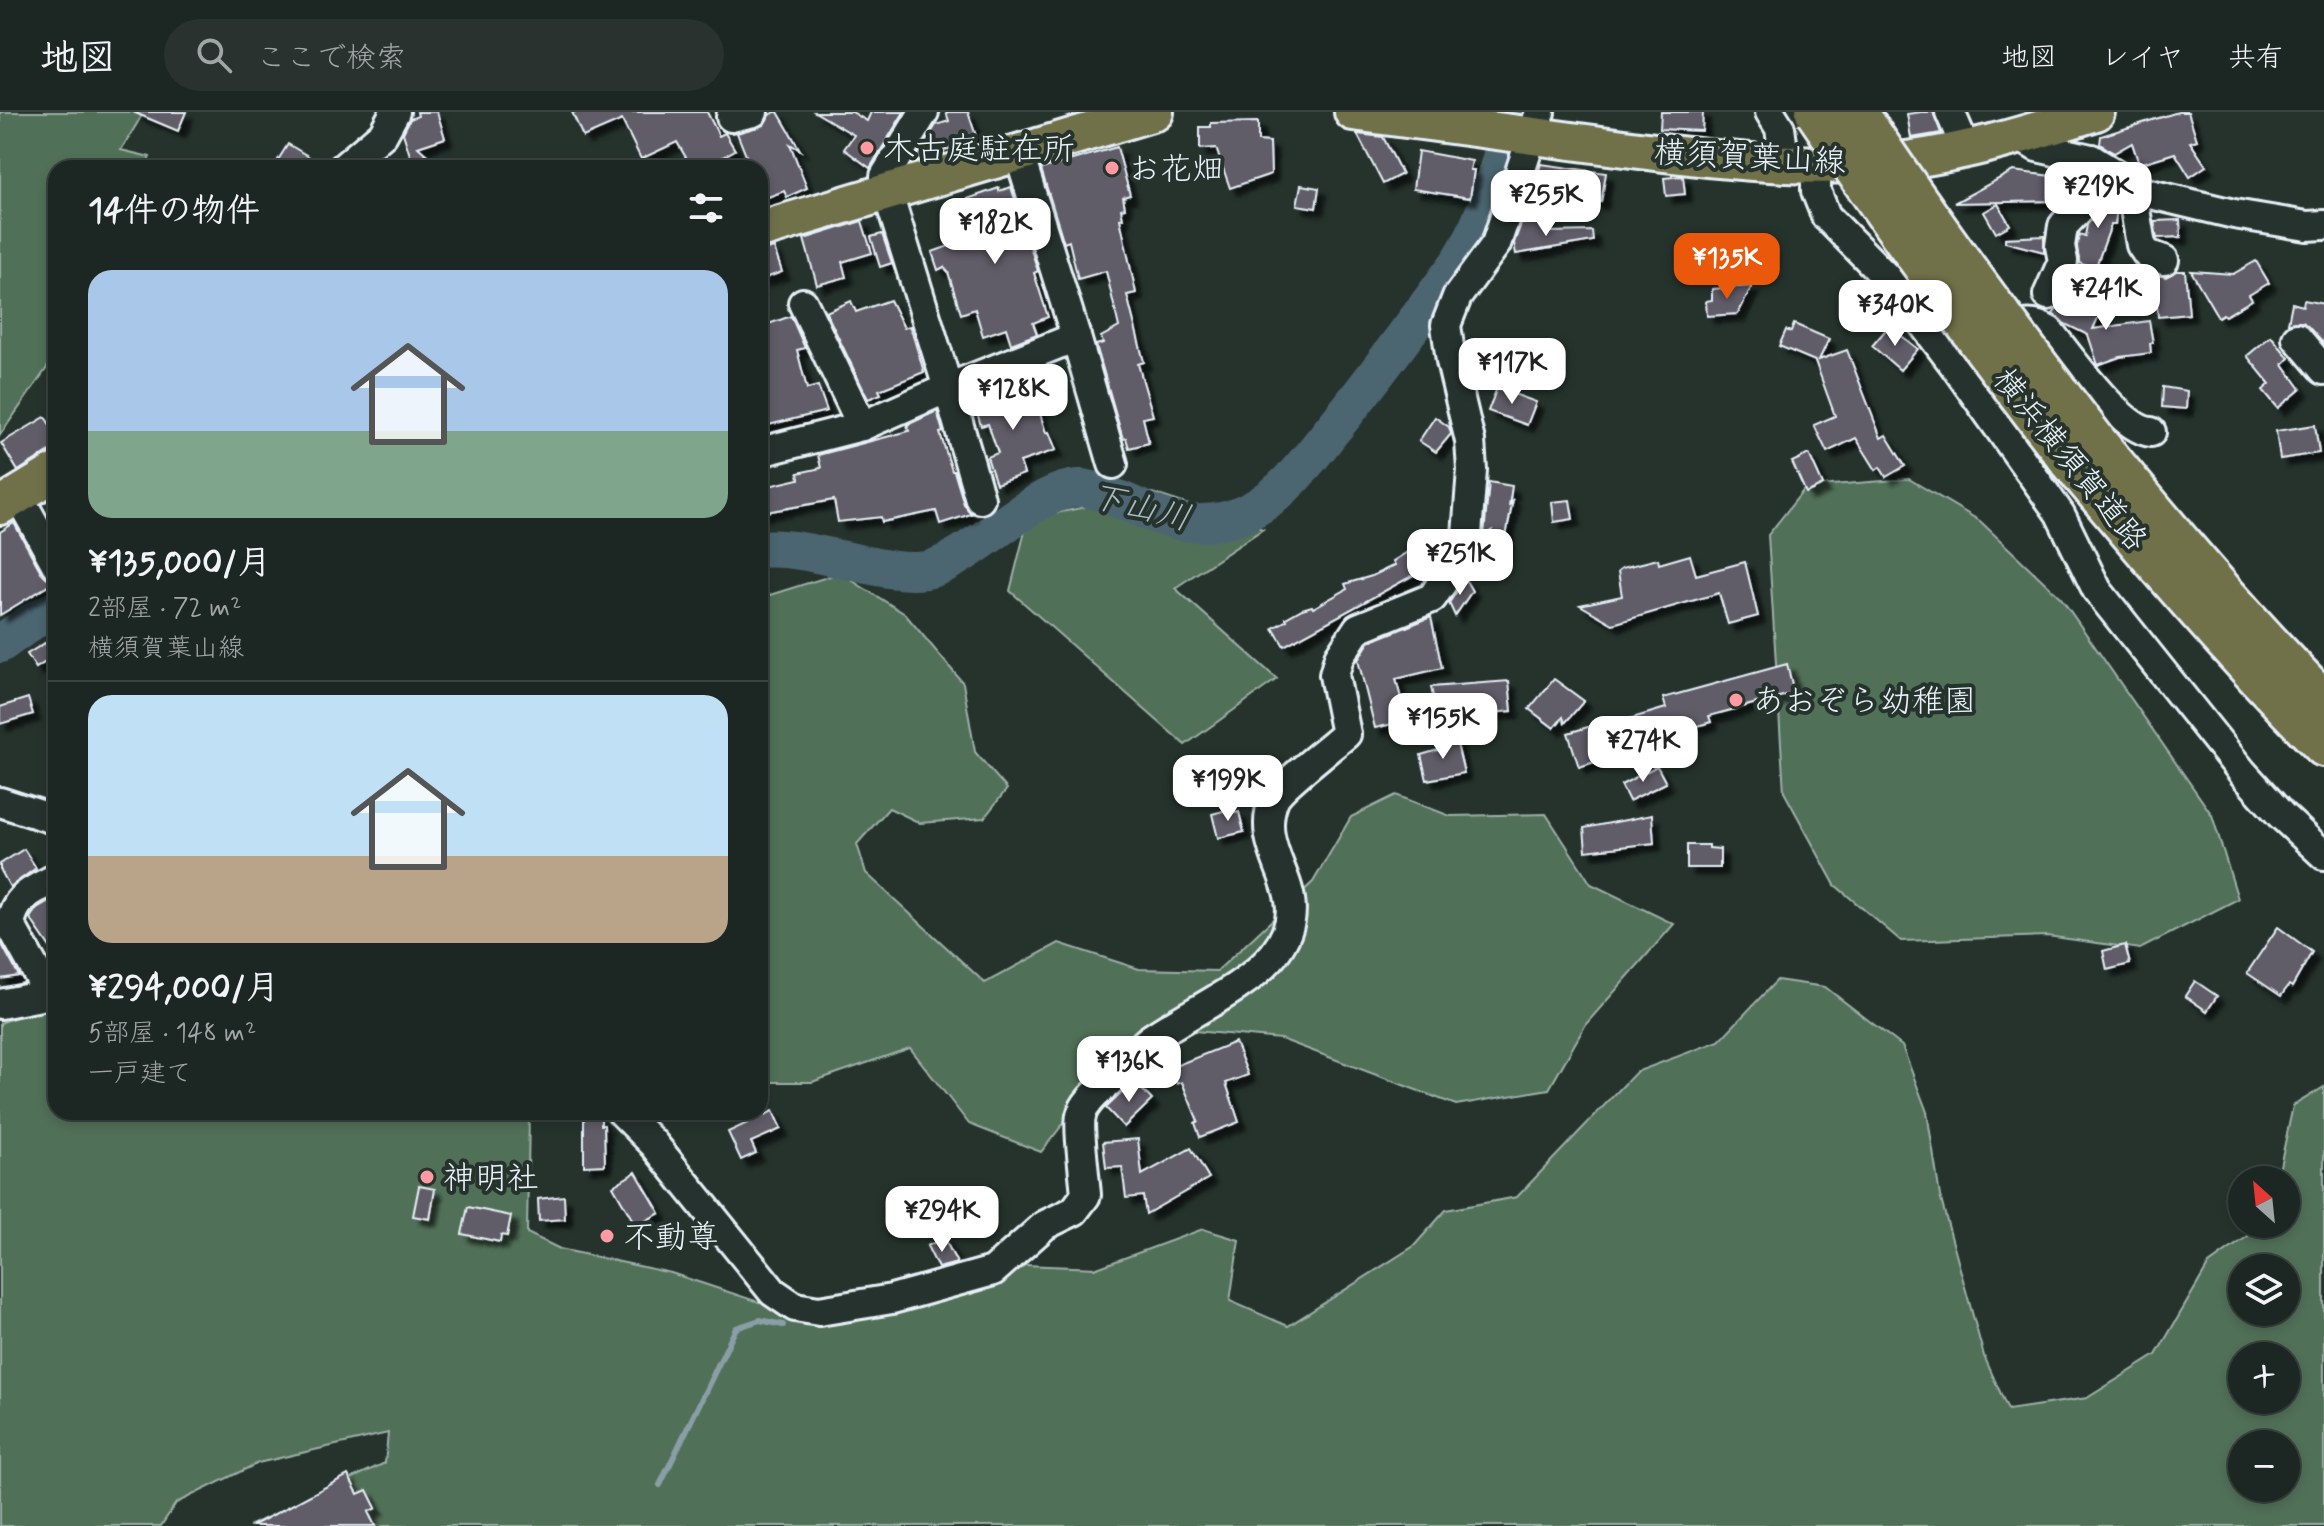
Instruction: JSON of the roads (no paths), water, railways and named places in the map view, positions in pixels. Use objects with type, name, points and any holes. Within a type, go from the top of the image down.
[{"type":"highway","name":"横浜横須賀道路","points":[[1816,112],[1887,217],[1990,358],[2184,550],[2324,701]]},
{"type":"highway","name":"横浜横須賀道路","points":[[1857,112],[1906,187],[2007,326],[2161,571],[2257,679],[2324,746]]},
{"type":"main road","points":[[768,228],[1018,151],[1092,120],[1155,112]]},
{"type":"main road","name":"横須賀葉山線","points":[[1353,112],[1509,126],[1737,162],[1800,164],[1878,163],[1966,149],[2096,112]]},
{"type":"main road","points":[[9,501],[48,477]]},
{"type":"street","points":[[352,160],[383,134],[395,112]]},
{"type":"street","points":[[924,112],[885,176],[887,191],[980,499]]},
{"type":"street","points":[[1770,112],[1816,191],[1826,216],[1894,285],[1952,362],[2060,514],[2097,590],[2243,773],[2281,815],[2324,855]]},
{"type":"street","points":[[1950,112],[1966,149]]},
{"type":"street","points":[[630,1120],[653,1143],[773,1292],[795,1307],[819,1311],[892,1299],[993,1271],[1045,1225],[1074,1211],[1086,1195],[1080,1116],[1093,1096],[1146,1043],[1237,985],[1272,956],[1288,932],[1292,901],[1270,842],[1270,818],[1275,796],[1346,734],[1334,675],[1339,657],[1358,628],[1432,598],[1466,548],[1472,470],[1470,441],[1446,325],[1457,297],[1496,244],[1509,126]]},
{"type":"street","points":[[2019,136],[2037,147],[2091,159],[2146,193],[2234,214],[2307,226],[2324,225]]},
{"type":"street","points":[[1018,151],[1113,464]]},
{"type":"street","points":[[2048,295],[2063,261],[2060,246],[2063,226],[2081,207],[2091,159]]},
{"type":"street","points":[[2131,185],[2141,245],[2147,254],[2164,260]]},
{"type":"street","points":[[803,303],[862,426]]},
{"type":"street","points":[[1952,362],[2024,325],[2037,323],[2049,331],[2119,415],[2141,432],[2151,432]]},
{"type":"street","points":[[768,450],[862,426],[1076,337]]},
{"type":"street","points":[[2297,338],[2324,370]]},
{"type":"street","points":[[9,501],[48,553]]},
{"type":"street","points":[[0,802],[48,817]]},
{"type":"street","points":[[48,882],[25,895],[13,906],[10,924],[40,978],[48,985]]},
{"type":"street","points":[[0,1004],[48,994]]},
{"type":"waterway","name":"下山川","points":[[768,549],[803,551],[875,567],[917,571],[951,560],[1028,508],[1066,490],[1082,488],[1095,491],[1163,517],[1191,523],[1236,517],[1263,504],[1305,464],[1460,261],[1486,207],[1514,112]]},
{"type":"waterway","name":"下山川","points":[[0,644],[48,613]]},
{"type":"waterway","points":[[660,1485],[736,1328],[760,1320],[783,1325]]},
{"type":"place","name":"木古庭駐在所","points":[[867,148]]},
{"type":"place","name":"お花畑","points":[[1112,168]]},
{"type":"place","name":"あおぞら幼稚園","points":[[1736,700]]},
{"type":"place","name":"神明社","points":[[427,1177]]},
{"type":"place","name":"不動尊","points":[[607,1236]]}]
